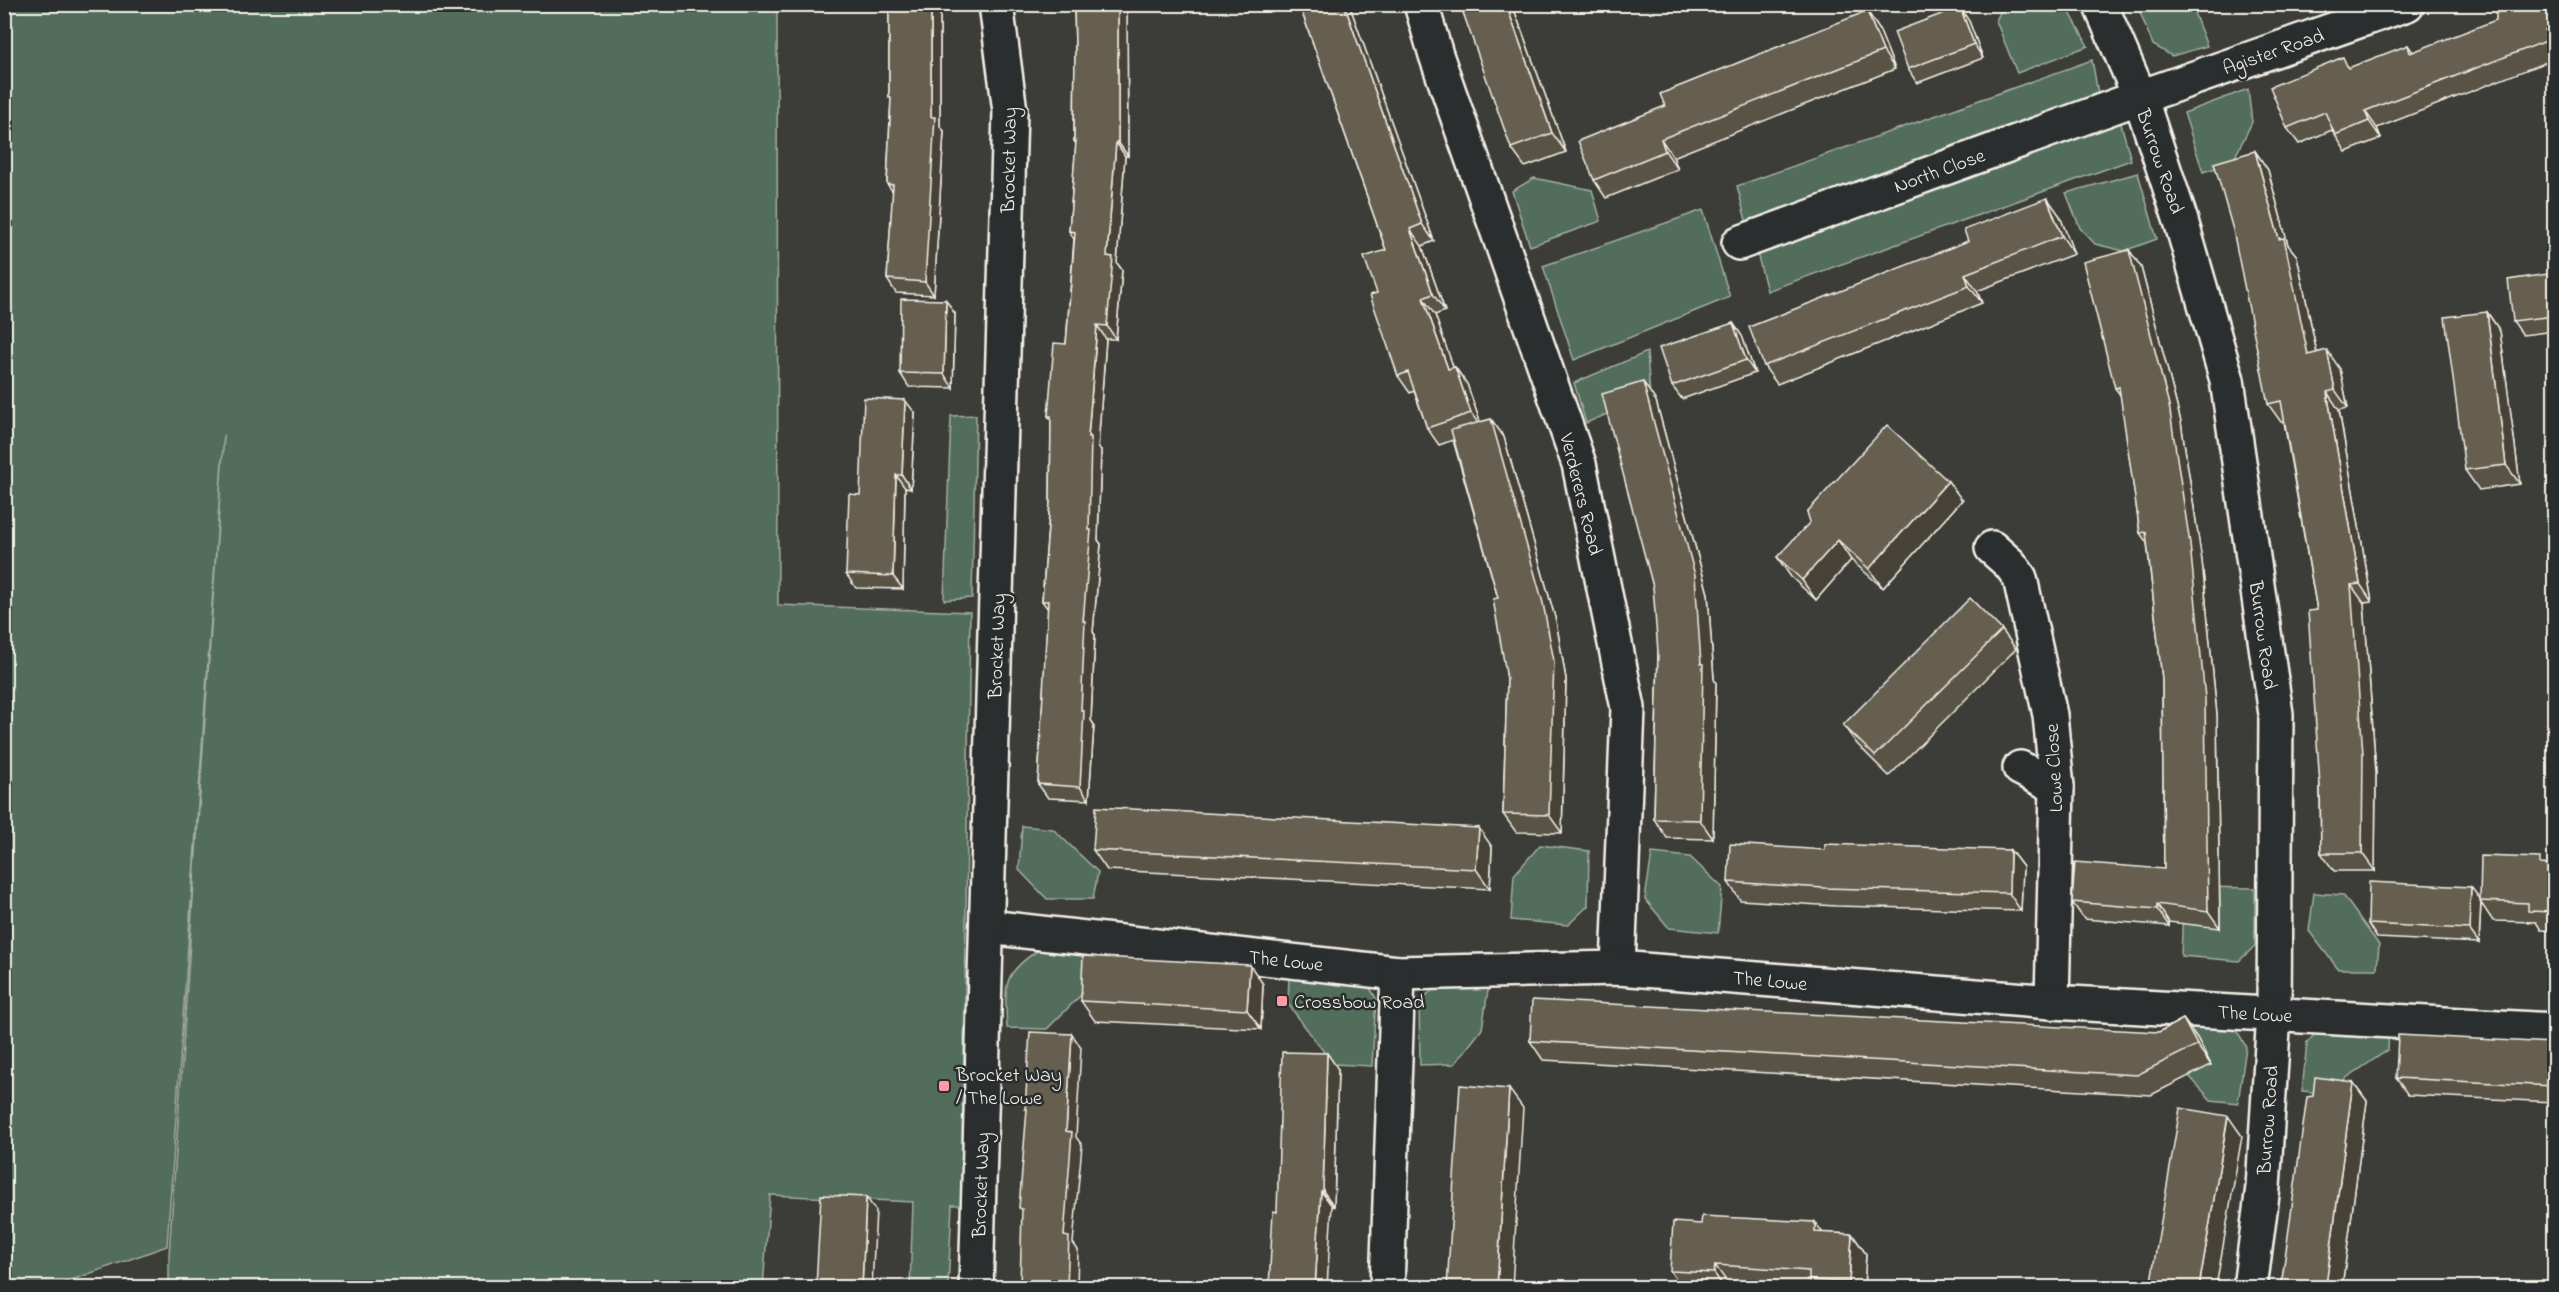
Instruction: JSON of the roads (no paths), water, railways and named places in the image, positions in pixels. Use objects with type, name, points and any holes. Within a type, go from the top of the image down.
[{"type":"street","name":"Brocket Way","points":[[976,1287],[1010,111],[996,4]]},
{"type":"street","name":"Verderers Road","points":[[1421,4],[1440,66],[1579,464],[1584,487],[1628,708],[1618,968]]},
{"type":"street","name":"Burrow Road","points":[[2100,4],[2140,98],[2181,221],[2227,380],[2276,714],[2274,1014],[2263,1187],[2250,1287]]},
{"type":"street","name":"Agister Road","points":[[2140,98],[2407,4]]},
{"type":"street","name":"North Close","points":[[1739,243],[2140,98]]},
{"type":"street","name":"Lowe Close","points":[[1992,548],[2010,564],[2020,578],[2050,714],[2057,787],[2052,1002]]},
{"type":"street","points":[[2020,768],[2057,787]]},
{"type":"street","name":"The Lowe","points":[[988,927],[1398,973],[1618,968],[2052,1002],[2554,1030]]},
{"type":"street","points":[[1387,1287],[1398,973]]},
{"type":"place","name":"Crossbow Road","points":[[1282,1001]]},
{"type":"place","name":"Brocket Way / The Lowe","points":[[944,1086]]}]
